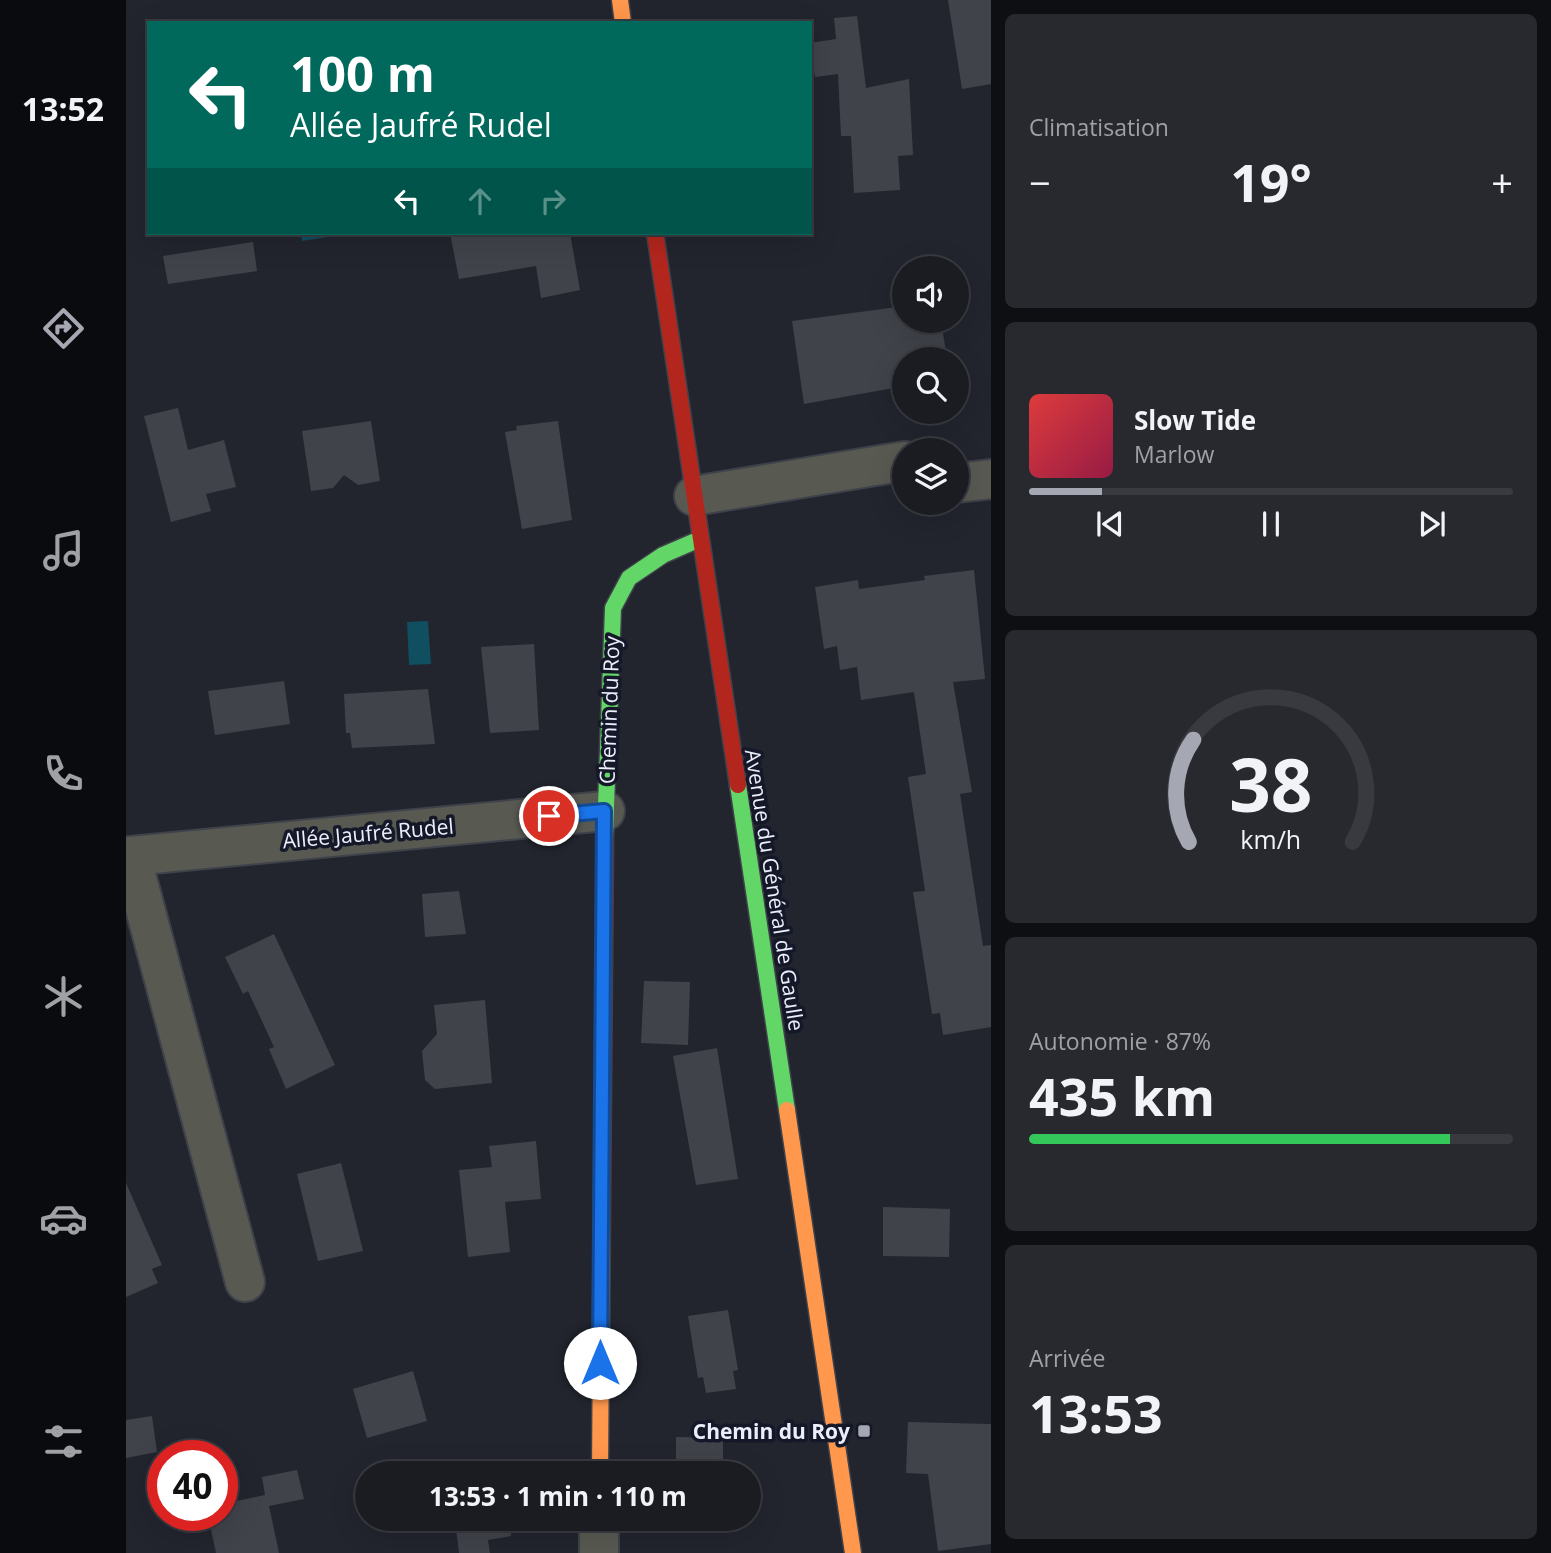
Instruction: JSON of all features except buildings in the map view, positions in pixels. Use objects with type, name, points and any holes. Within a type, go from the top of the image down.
[{"type":"main road","points":[[620,0],[623,21]]},
{"type":"main road","name":"Avenue du Général de Gaulle","points":[[655,235],[853,1553]]},
{"type":"main road","name":"Chemin du Roy","points":[[600,1461],[604,811],[613,608],[629,579],[663,555],[700,539]]},
{"type":"street","points":[[694,496],[892,463]]},
{"type":"street","points":[[969,482],[991,479]]},
{"type":"street","name":"Allée Jaufré Rudel","points":[[245,1282],[129,846],[604,811]]},
{"type":"street","points":[[599,1531],[599,1553]]},
{"type":"water","points":[[301,235],[340,235],[302,241]]},
{"type":"water","points":[[428,621],[431,664],[409,665],[407,622]]},
{"type":"traffic: fast","points":[[605,835],[613,608],[629,578],[663,555],[700,539]]},
{"type":"traffic: fast","points":[[738,785],[787,1110]]},
{"type":"traffic: slow","points":[[620,0],[623,21]]},
{"type":"traffic: slow","points":[[787,1110],[853,1553]]},
{"type":"traffic: slow","points":[[600,1461],[602,1196]]},
{"type":"traffic: jam","points":[[655,235],[738,785]]},
{"type":"traffic: jam","points":[[602,1196],[605,835]]},
{"type":"place","name":"Chemin du Roy","points":[[864,1431]]},
{"type":"route","points":[[549,816],[604,811],[600,1363]]}]
